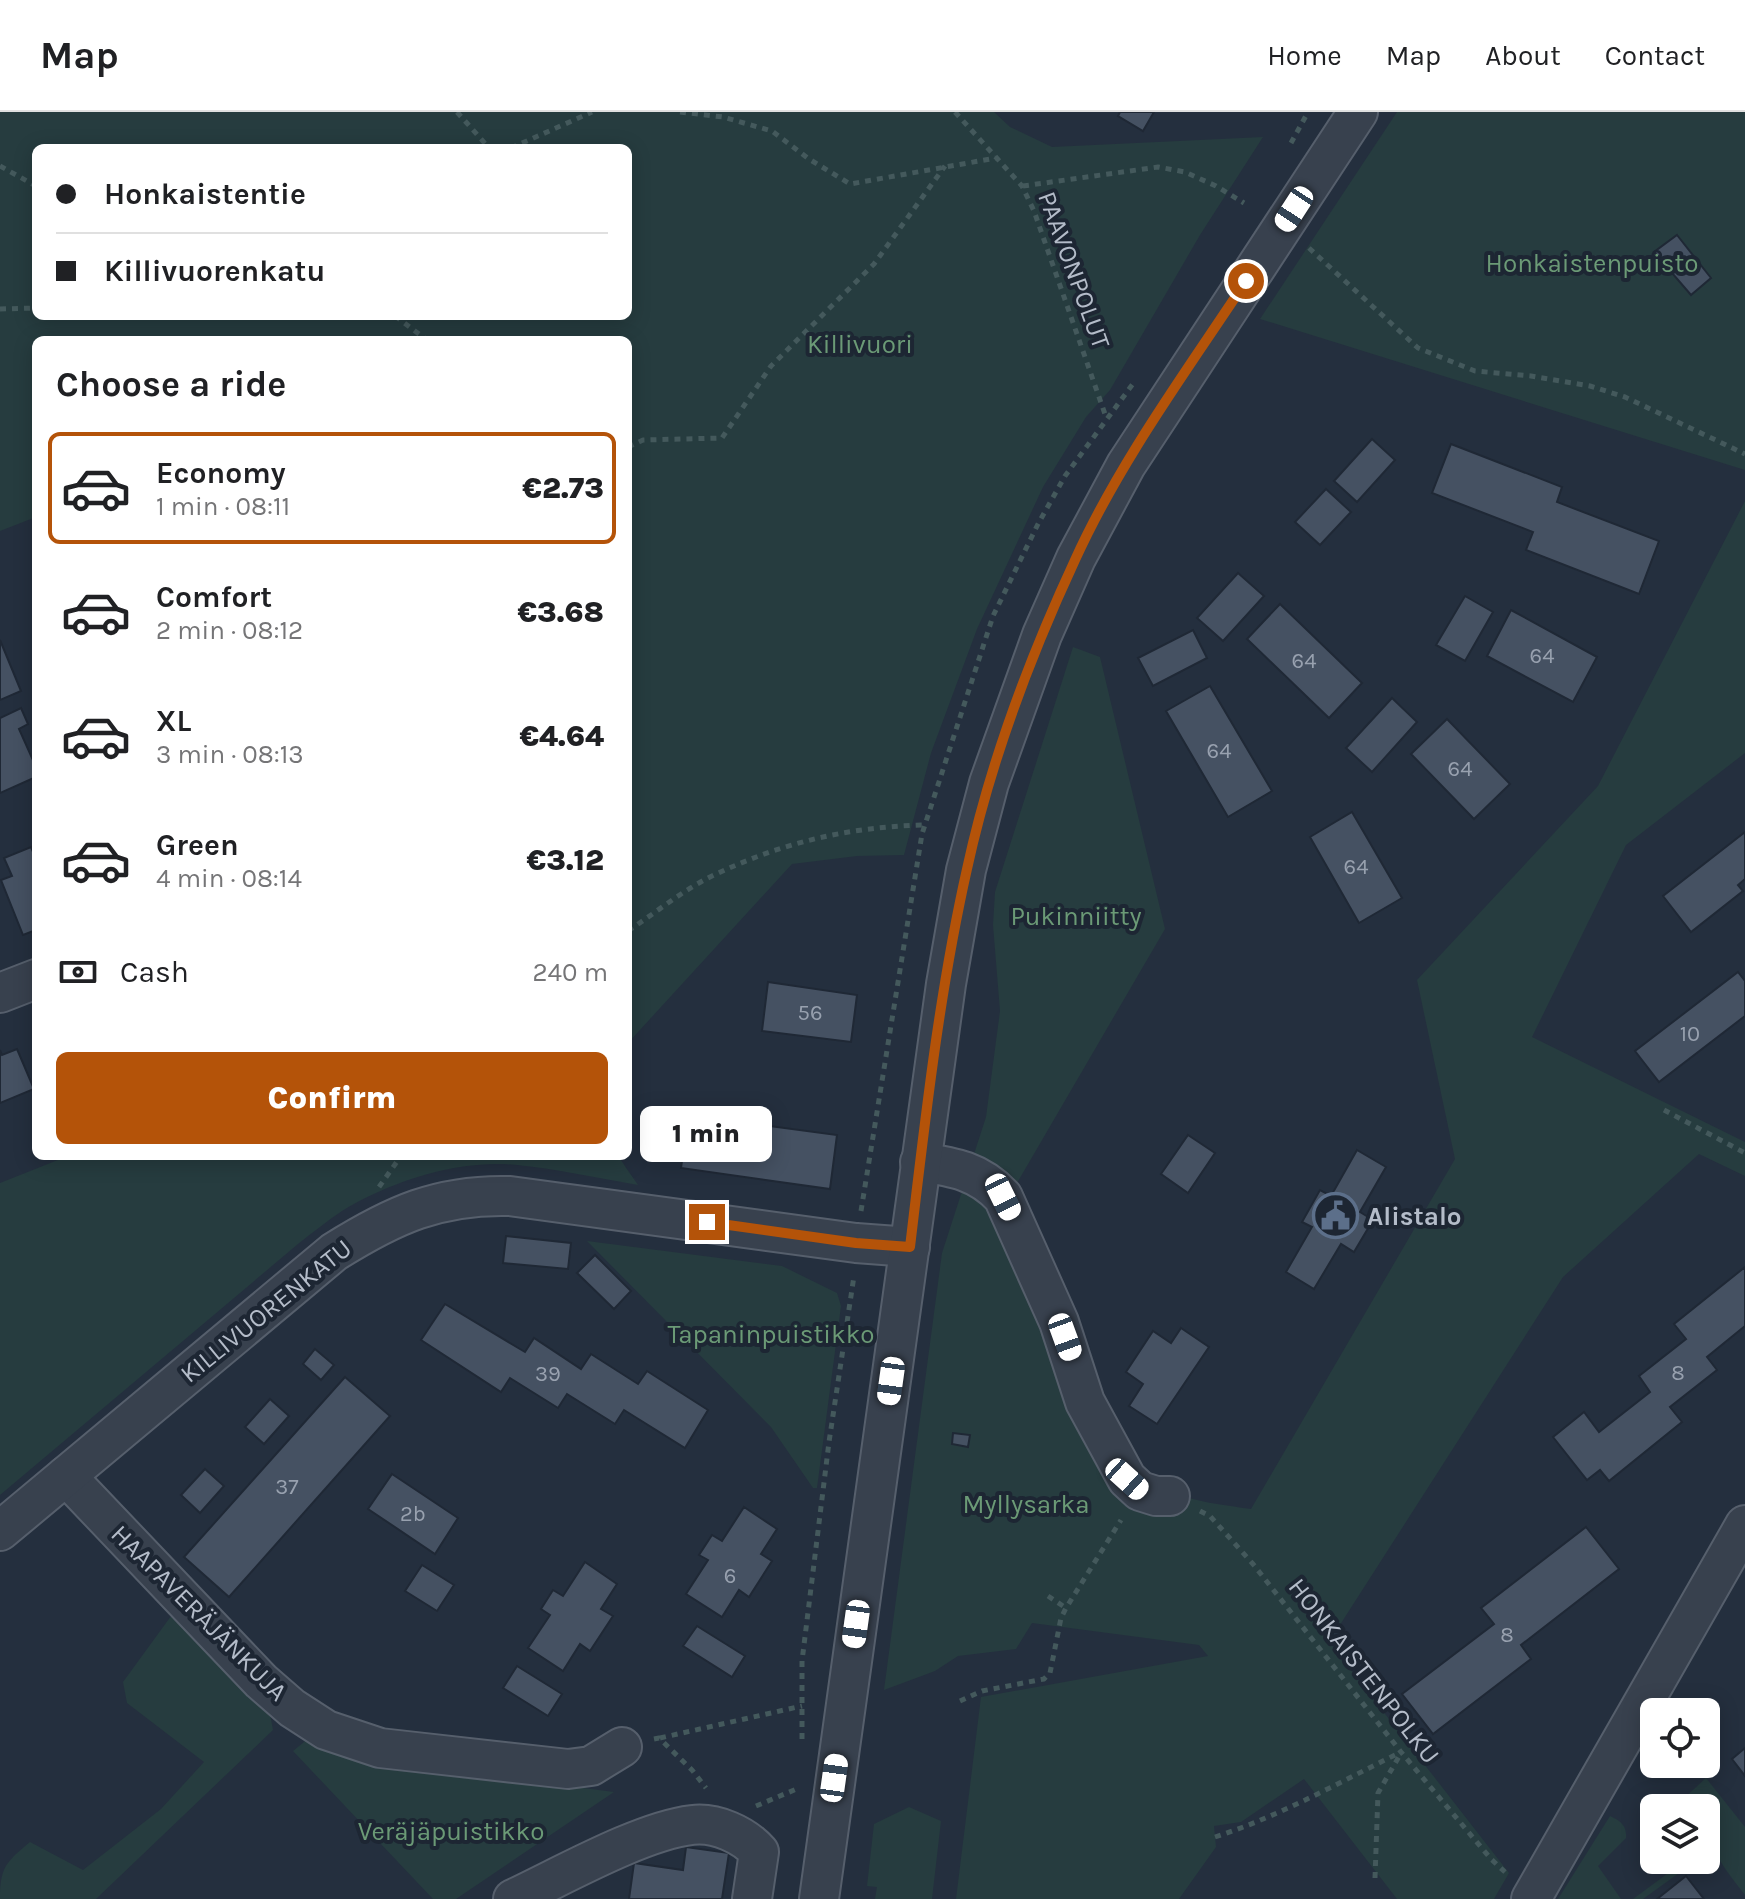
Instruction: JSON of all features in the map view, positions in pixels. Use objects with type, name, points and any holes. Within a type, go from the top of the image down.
[{"type":"street","points":[[819,1899],[946,984],[966,870],[989,783],[1042,635],[1076,558],[1126,465],[1358,112]]},
{"type":"street","points":[[0,993],[32,981]]},
{"type":"street","points":[[920,1162],[956,1167],[989,1182],[1003,1197],[1059,1322],[1085,1402],[1127,1479],[1155,1493]]},
{"type":"street","name":"KILLIVUORENKATU","points":[[0,1531],[334,1252],[367,1231],[439,1201],[475,1195],[510,1196],[856,1243],[910,1247]]},
{"type":"street","name":"HAAPAVERÄJÄNKUJA","points":[[66,1476],[261,1681],[292,1708],[326,1730],[380,1748],[568,1769],[591,1766],[622,1747]]},
{"type":"street","points":[[1519,1887],[1745,1525]]},
{"type":"street","points":[[513,1899],[622,1848],[659,1833],[695,1824],[730,1831],[749,1840],[759,1852],[752,1899]]},
{"type":"path","points":[[457,112],[485,144]]},
{"type":"path","points":[[520,144],[592,112]]},
{"type":"path","points":[[680,112],[723,117],[772,131],[850,184],[996,158]]},
{"type":"path","name":"PAAVONPOLUT","points":[[955,112],[1022,186],[1034,211],[1106,417]]},
{"type":"path","points":[[0,166],[32,184]]},
{"type":"path","points":[[632,445],[643,440],[722,438],[771,366],[874,264],[945,166]]},
{"type":"path","points":[[1022,186],[1158,167],[1185,172],[1244,203]]},
{"type":"path","points":[[1307,246],[1418,348],[1475,371],[1590,386],[1625,397],[1745,454]]},
{"type":"path","points":[[0,309],[32,308]]},
{"type":"path","points":[[400,320],[422,336]]},
{"type":"path","points":[[632,928],[708,878],[791,844],[854,829],[924,825]]},
{"type":"path","points":[[1664,1110],[1745,1153]]},
{"type":"path","points":[[841,1276],[854,1280]]},
{"type":"path","points":[[835,1401],[844,1403]]},
{"type":"path","points":[[960,1701],[982,1691],[1044,1679],[1050,1673],[1061,1618],[1066,1608],[1155,1493]]},
{"type":"path","name":"HONKAISTENPOLKU","points":[[1155,1493],[1210,1516],[1253,1564],[1401,1752],[1491,1859],[1519,1887]]},
{"type":"path","points":[[1048,1596],[1066,1608]]},
{"type":"path","points":[[622,1747],[802,1706]]},
{"type":"path","points":[[659,1738],[692,1770],[711,1795]]},
{"type":"path","points":[[1215,1837],[1245,1828],[1287,1809],[1401,1752]]},
{"type":"path","points":[[1375,1878],[1378,1793],[1401,1752]]},
{"type":"path","points":[[747,1810],[807,1786]]},
{"type":"green space","name":"Killivuori","points":[[0,112],[994,112],[1010,127],[1052,147],[1263,137],[1200,235],[1110,390],[1086,417],[1043,487],[977,629],[931,753],[904,855],[857,856],[792,864],[632,1039],[632,336],[32,336],[32,519],[0,531]]},
{"type":"green space","name":"Honkaistenpuisto","points":[[1397,112],[1745,112],[1745,470],[1260,319]]},
{"type":"green space","name":"Myllysarka","points":[[1745,501],[1745,753],[1626,845],[1532,1037],[1745,1142],[1745,1176],[1699,1154],[1563,1277],[1329,1642],[1509,1873],[1494,1899],[1397,1899],[1304,1779],[1241,1822],[1214,1826],[1216,1847],[1179,1899],[956,1899],[981,1697],[1208,1656],[1199,1645],[1032,1623],[1016,1649],[958,1656],[935,1671],[884,1690],[942,1253],[986,1117],[1000,1011],[993,925],[995,892],[1073,647],[1100,657],[1165,929],[1010,1195],[1056,1280],[1123,1439],[1135,1459],[1148,1474],[1176,1493],[1209,1503],[1251,1509],[1455,1159],[1417,980],[1598,786]]},
{"type":"green space","points":[[58,1160],[621,1160],[638,1185],[517,1165],[472,1165],[426,1174],[361,1200],[298,1244],[0,1495],[0,1183]]},
{"type":"green space","name":"Tapaninpuistikko","points":[[587,1241],[782,1266],[837,1293],[841,1306],[817,1488],[813,1488],[771,1427]]},
{"type":"green space","points":[[174,1612],[269,1709],[273,1730],[96,1899],[0,1899],[1,1879],[6,1866],[30,1842],[83,1870],[161,1809],[204,1762],[127,1703],[123,1682]]},
{"type":"green space","name":"Veräjäpuistikko","points":[[309,1738],[384,1762],[614,1792],[456,1899],[433,1899],[293,1751]]},
{"type":"green space","points":[[1706,1778],[1719,1794],[1689,1794]]},
{"type":"green space","points":[[1720,1796],[1745,1827],[1745,1895],[1720,1860]]},
{"type":"green space","points":[[909,1807],[941,1821],[932,1899],[875,1899],[877,1887],[867,1886],[874,1824]]},
{"type":"green space","points":[[1610,1816],[1622,1824],[1626,1838],[1598,1866],[1621,1899],[1558,1899]]},
{"type":"green space","points":[[1667,1874],[1678,1874],[1643,1899],[1633,1899]]},
{"type":"building","points":[[1120,112],[1154,112],[1143,131],[1118,116]]},
{"type":"building","points":[[1677,235],[1711,278],[1691,295],[1654,252]]},
{"type":"building","points":[[1372,439],[1395,460],[1357,502],[1334,481]]},
{"type":"building","points":[[1451,444],[1562,487],[1557,502],[1659,541],[1639,594],[1526,550],[1533,532],[1432,493]]},
{"type":"building","points":[[1326,489],[1351,512],[1320,545],[1295,522]]},
{"type":"building","points":[[1238,573],[1264,596],[1223,641],[1197,618]]},
{"type":"building","points":[[1465,596],[1493,612],[1465,661],[1436,645]]},
{"type":"building","points":[[1280,604],[1362,683],[1329,718],[1247,639]]},
{"type":"building","points":[[1511,610],[1597,657],[1573,702],[1487,656]]},
{"type":"building","points":[[1193,630],[1207,658],[1153,686],[1138,658]]},
{"type":"building","points":[[0,640],[21,691],[0,700]]},
{"type":"building","points":[[1210,686],[1272,791],[1228,817],[1166,711]]},
{"type":"building","points":[[1392,698],[1417,722],[1372,772],[1346,748]]},
{"type":"building","points":[[21,708],[28,724],[19,729],[32,758],[32,779],[0,793],[0,718]]},
{"type":"building","points":[[1447,719],[1510,784],[1474,819],[1411,754]]},
{"type":"building","points":[[1352,812],[1402,898],[1359,923],[1310,837]]},
{"type":"building","points":[[1745,832],[1745,879],[1738,885],[1743,891],[1691,932],[1663,896]]},
{"type":"building","points":[[31,847],[32,849],[32,932],[23,935],[1,880],[12,876],[4,858]]},
{"type":"building","points":[[1738,972],[1745,981],[1745,1016],[1659,1082],[1635,1051]]},
{"type":"building","points":[[768,982],[857,995],[851,1042],[762,1031]]},
{"type":"building","points":[[17,1049],[32,1090],[0,1103],[0,1050],[2,1055]]},
{"type":"building","points":[[688,1115],[837,1135],[830,1189],[681,1168]]},
{"type":"building","points":[[1188,1135],[1215,1153],[1188,1193],[1161,1174]]},
{"type":"building","name":"Alistalo","points":[[1357,1150],[1386,1167],[1360,1212],[1373,1220],[1354,1252],[1341,1244],[1314,1289],[1286,1272],[1312,1227],[1302,1222],[1320,1190],[1331,1196]]},
{"type":"building","points":[[506,1236],[571,1243],[568,1269],[503,1263]]},
{"type":"building","points":[[595,1255],[631,1291],[614,1309],[577,1273]]},
{"type":"building","points":[[1745,1267],[1745,1326],[1707,1357],[1717,1370],[1670,1407],[1682,1422],[1609,1481],[1600,1470],[1587,1480],[1553,1437],[1584,1412],[1599,1432],[1650,1392],[1639,1376],[1686,1339],[1674,1324]]},
{"type":"building","points":[[445,1304],[525,1352],[534,1338],[581,1369],[591,1354],[638,1384],[647,1371],[708,1410],[685,1448],[624,1410],[615,1424],[567,1394],[558,1408],[510,1378],[501,1392],[421,1340]]},
{"type":"building","points":[[1181,1328],[1209,1347],[1157,1424],[1129,1406],[1143,1384],[1126,1372],[1153,1331],[1171,1343]]},
{"type":"building","points":[[315,1349],[334,1365],[321,1380],[303,1364]]},
{"type":"building","points":[[345,1377],[390,1416],[229,1597],[184,1557]]},
{"type":"building","points":[[270,1399],[289,1416],[264,1444],[245,1427]]},
{"type":"building","points":[[953,1433],[970,1435],[968,1447],[952,1444]]},
{"type":"building","points":[[205,1469],[224,1486],[200,1513],[181,1495]]},
{"type":"building","points":[[392,1474],[458,1518],[435,1554],[368,1509]]},
{"type":"building","points":[[744,1507],[777,1529],[761,1554],[772,1561],[749,1597],[739,1590],[722,1617],[686,1594],[708,1560],[699,1555],[712,1535],[722,1541]]},
{"type":"building","points":[[1586,1527],[1619,1569],[1521,1645],[1531,1659],[1433,1734],[1402,1694],[1494,1624],[1481,1608]]},
{"type":"building","points":[[585,1562],[617,1584],[601,1609],[613,1616],[590,1651],[580,1644],[563,1671],[528,1648],[550,1615],[541,1609],[553,1590],[563,1596]]},
{"type":"building","points":[[422,1565],[454,1585],[437,1611],[405,1591]]},
{"type":"building","points":[[697,1626],[745,1656],[732,1677],[683,1646]]},
{"type":"building","points":[[517,1666],[562,1694],[548,1716],[503,1688]]},
{"type":"building","points":[[1745,1748],[1745,1776],[1732,1759]]},
{"type":"building","points":[[686,1847],[729,1853],[722,1899],[629,1899],[634,1863],[683,1870]]},
{"type":"building","points":[[1686,1876],[1704,1899],[1657,1899]]},
{"type":"place","name":"Alistalo","points":[[1336,1216]]},
{"type":"route","points":[[707,1222],[856,1243],[910,1247],[946,984],[966,870],[989,783],[1021,689],[1076,558],[1126,465],[1246,281]]},
{"type":"park label","name":"Pukinniitty","points":[[1076,916]]}]
